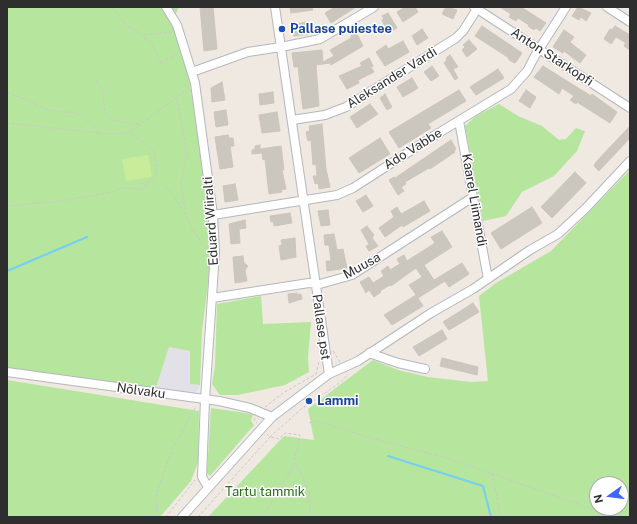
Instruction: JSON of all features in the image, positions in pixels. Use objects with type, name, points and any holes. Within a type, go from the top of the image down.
[{"type":"street","name":"Eduard Wiiralti","points":[[166,7],[178,30],[195,83],[213,216],[215,252],[212,298],[201,401],[202,477],[208,488]]},
{"type":"street","name":"Pallase pst","points":[[275,7],[325,358],[329,374],[345,368],[370,353],[488,279],[530,250],[558,234],[586,208],[630,160]]},
{"type":"street","points":[[192,72],[248,52],[281,48],[320,39],[374,7]]},
{"type":"street","name":"Ado Vabbe","points":[[213,216],[303,201],[345,192],[511,89],[527,71],[539,49],[566,7]]},
{"type":"street","points":[[607,7],[630,22]]},
{"type":"street","name":"Anton Starkopfi","points":[[476,8],[630,108]]},
{"type":"street","name":"Aleksander Vardi","points":[[292,120],[325,115],[346,107],[456,38],[463,31],[476,8]]},
{"type":"street","name":"Kaarel Liimandi","points":[[459,121],[488,279]]},
{"type":"street","name":"Muusa","points":[[212,298],[309,282],[315,284],[352,275],[473,197]]},
{"type":"street","points":[[370,353],[398,363],[425,369]]},
{"type":"street","name":"Nõlvaku","points":[[7,372],[201,401],[234,404],[272,417]]},
{"type":"street","points":[[182,517],[272,417],[329,374]]},
{"type":"path","points":[[112,7],[128,27],[143,35],[152,44],[162,66]]},
{"type":"path","points":[[143,35],[161,34],[178,30]]},
{"type":"path","points":[[160,62],[185,50]]},
{"type":"path","points":[[96,80],[102,89],[105,113],[110,120],[140,125]]},
{"type":"path","points":[[7,123],[110,134],[130,132],[195,83]]},
{"type":"path","points":[[7,93],[25,99],[47,110],[76,113],[83,116],[99,133]]},
{"type":"path","points":[[177,97],[186,148],[186,156],[180,184],[185,211],[191,227],[203,245],[215,252]]},
{"type":"path","points":[[7,206],[62,201],[112,192],[122,188],[142,189],[156,176],[157,166],[154,152],[144,142],[130,132]]},
{"type":"path","points":[[165,187],[173,194],[177,202],[185,211]]},
{"type":"path","points":[[262,517],[283,485],[294,462],[300,435],[285,433],[279,439],[270,437],[254,420],[270,401],[316,374],[320,360],[337,357]]},
{"type":"path","points":[[158,517],[156,495],[172,450],[201,401]]},
{"type":"path","points":[[309,423],[318,421],[378,440],[450,459],[615,517]]},
{"type":"path","points":[[198,517],[270,437]]},
{"type":"path","points":[[294,462],[301,472],[309,493],[310,517]]},
{"type":"path","points":[[492,473],[501,517]]},
{"type":"path","points":[[166,517],[192,486],[197,477]]},
{"type":"shaded area","points":[[169,347],[190,351],[190,384],[200,385],[197,391],[190,396],[155,391]]},
{"type":"green space","points":[[7,7],[179,7],[172,21],[168,15],[185,60],[190,84],[205,178],[212,251],[202,331],[200,385],[190,384],[190,351],[169,347],[155,391],[7,371]]},
{"type":"green space","points":[[499,104],[518,116],[542,126],[559,140],[566,139],[576,128],[585,131],[577,151],[554,176],[522,192],[506,216],[483,221],[465,126],[476,116]]},
{"type":"green space","points":[[148,155],[152,177],[126,181],[122,159]]},
{"type":"green space","name":"Tartu tammik","points":[[630,170],[630,517],[208,517],[284,436],[314,440],[308,409],[373,360],[398,370],[428,377],[471,382],[488,381],[479,296],[496,283],[551,251]]},
{"type":"green space","points":[[261,296],[263,324],[311,322],[308,357],[309,372],[285,385],[238,395],[220,395],[212,384],[215,366],[217,304]]},
{"type":"green space","points":[[7,380],[199,411],[198,462],[191,481],[160,517],[7,517]]},
{"type":"green space","points":[[211,408],[253,414],[251,421],[254,425],[210,476],[207,473]]},
{"type":"building","points":[[200,7],[213,7],[217,49],[204,51]]},
{"type":"building","points":[[290,7],[312,7],[313,10],[291,13]]},
{"type":"building","points":[[335,7],[356,7],[331,23],[325,13]]},
{"type":"building","points":[[405,7],[415,7],[418,12],[403,22],[397,12]]},
{"type":"building","points":[[446,7],[457,10],[453,19],[442,14]]},
{"type":"building","points":[[500,7],[521,7],[546,23],[540,31],[536,28],[534,30],[518,18],[516,21],[509,17],[511,14]]},
{"type":"building","points":[[578,7],[591,13],[586,21],[581,17],[579,20],[572,16]]},
{"type":"building","points":[[388,13],[397,28],[388,33],[382,20],[384,19],[382,16]]},
{"type":"building","points":[[306,22],[308,34],[294,36],[292,25]]},
{"type":"building","points":[[482,26],[522,53],[516,62],[514,63],[508,59],[509,58],[475,36]]},
{"type":"building","points":[[615,26],[630,35],[630,50],[624,46],[626,43],[616,37],[611,44],[604,39],[610,29],[612,30]]},
{"type":"building","points":[[422,29],[428,38],[417,45],[412,36]]},
{"type":"building","points":[[564,30],[574,37],[570,42],[586,55],[580,63],[564,51],[563,53],[553,47]]},
{"type":"building","points":[[356,32],[363,46],[331,65],[330,63],[316,65],[319,106],[303,109],[298,67],[294,67],[292,53],[322,50],[323,62],[334,56],[330,50],[351,38],[351,35]]},
{"type":"building","points":[[469,40],[477,49],[467,57],[462,50],[465,47],[463,45]]},
{"type":"building","points":[[403,41],[409,52],[385,66],[376,52],[386,45],[388,49]]},
{"type":"building","points":[[450,55],[458,67],[453,69],[458,78],[455,80],[444,63],[447,60],[446,58]]},
{"type":"building","points":[[369,58],[374,72],[358,80],[359,83],[347,89],[339,76],[362,66],[360,63]]},
{"type":"building","points":[[432,66],[439,76],[431,81],[424,72]]},
{"type":"building","points":[[543,66],[591,96],[592,94],[617,112],[610,123],[577,102],[576,104],[570,100],[574,96],[562,88],[559,94],[534,77]]},
{"type":"building","points":[[498,69],[504,78],[476,95],[470,87]]},
{"type":"building","points":[[412,78],[418,88],[403,97],[397,87]]},
{"type":"building","points":[[222,82],[225,100],[212,102],[211,88]]},
{"type":"building","points":[[459,90],[466,101],[428,124],[431,128],[399,148],[389,132]]},
{"type":"building","points":[[526,90],[536,97],[530,108],[519,101]]},
{"type":"building","points":[[273,92],[274,103],[260,105],[259,94]]},
{"type":"building","points":[[385,94],[392,107],[387,110],[380,98]]},
{"type":"building","points":[[370,104],[378,114],[357,128],[350,117]]},
{"type":"building","points":[[226,110],[228,125],[216,127],[214,112]]},
{"type":"building","points":[[277,112],[280,131],[262,133],[259,115]]},
{"type":"building","points":[[322,124],[326,169],[330,187],[319,189],[318,183],[315,184],[313,176],[317,176],[316,164],[313,165],[311,140],[308,141],[306,132],[310,131],[309,126]]},
{"type":"building","points":[[630,126],[630,138],[599,171],[594,166],[596,162]]},
{"type":"building","points":[[228,135],[229,138],[233,138],[234,146],[230,146],[233,167],[220,169],[215,137]]},
{"type":"building","points":[[380,138],[390,154],[359,173],[349,158]]},
{"type":"building","points":[[451,140],[456,149],[454,150],[455,152],[430,169],[429,168],[405,182],[406,184],[401,187],[404,191],[398,195],[389,180],[394,177],[395,178]]},
{"type":"building","points":[[260,145],[260,149],[281,146],[284,170],[282,170],[286,189],[281,190],[282,192],[269,194],[265,159],[263,160],[262,153],[252,154],[252,150],[255,149],[255,146]]},
{"type":"building","points":[[575,172],[586,183],[552,218],[541,207]]},
{"type":"building","points":[[235,184],[238,200],[225,202],[223,186]]},
{"type":"building","points":[[366,195],[373,206],[363,212],[356,201]]},
{"type":"building","points":[[424,201],[430,211],[403,227],[402,225],[385,237],[379,228],[394,217],[391,211],[397,207],[401,214]]},
{"type":"building","points":[[532,207],[542,223],[501,249],[491,233]]},
{"type":"building","points":[[328,210],[330,225],[321,226],[318,211]]},
{"type":"building","points":[[290,213],[292,223],[274,226],[273,221],[271,222],[270,216]]},
{"type":"building","points":[[245,220],[246,228],[239,229],[240,243],[231,244],[229,224]]},
{"type":"building","points":[[367,226],[374,235],[372,238],[378,246],[369,251],[366,246],[369,244],[361,230]]},
{"type":"building","points":[[442,231],[452,247],[424,265],[434,280],[462,263],[469,274],[449,287],[445,281],[418,298],[423,306],[392,325],[384,315],[416,295],[409,285],[422,277],[416,268],[391,286],[390,285],[380,291],[381,292],[374,297],[369,290],[366,293],[360,282],[369,277],[373,283],[384,276],[381,271],[388,266],[390,270],[400,264],[397,259],[404,255],[407,261],[435,243],[431,237]]},
{"type":"building","points":[[334,234],[337,250],[343,249],[347,268],[327,271],[326,261],[331,261],[329,245],[325,245],[324,235]]},
{"type":"building","points":[[295,238],[296,257],[281,260],[279,246],[282,245],[281,240]]},
{"type":"building","points":[[243,256],[244,263],[248,266],[245,270],[247,281],[235,283],[233,257]]},
{"type":"building","points":[[297,293],[297,295],[301,294],[302,299],[289,303],[288,294]]},
{"type":"building","points":[[473,303],[479,312],[449,330],[443,322]]},
{"type":"building","points":[[442,330],[447,339],[419,356],[413,347]]},
{"type":"building","points":[[442,358],[478,367],[477,375],[440,366]]},
{"type":"waterway","points":[[7,271],[87,237]]},
{"type":"waterway","points":[[388,456],[483,486],[491,517]]},
{"type":"place","name":"Pallase puiestee","points":[[282,29]]},
{"type":"place","name":"Lammi","points":[[309,401]]}]
